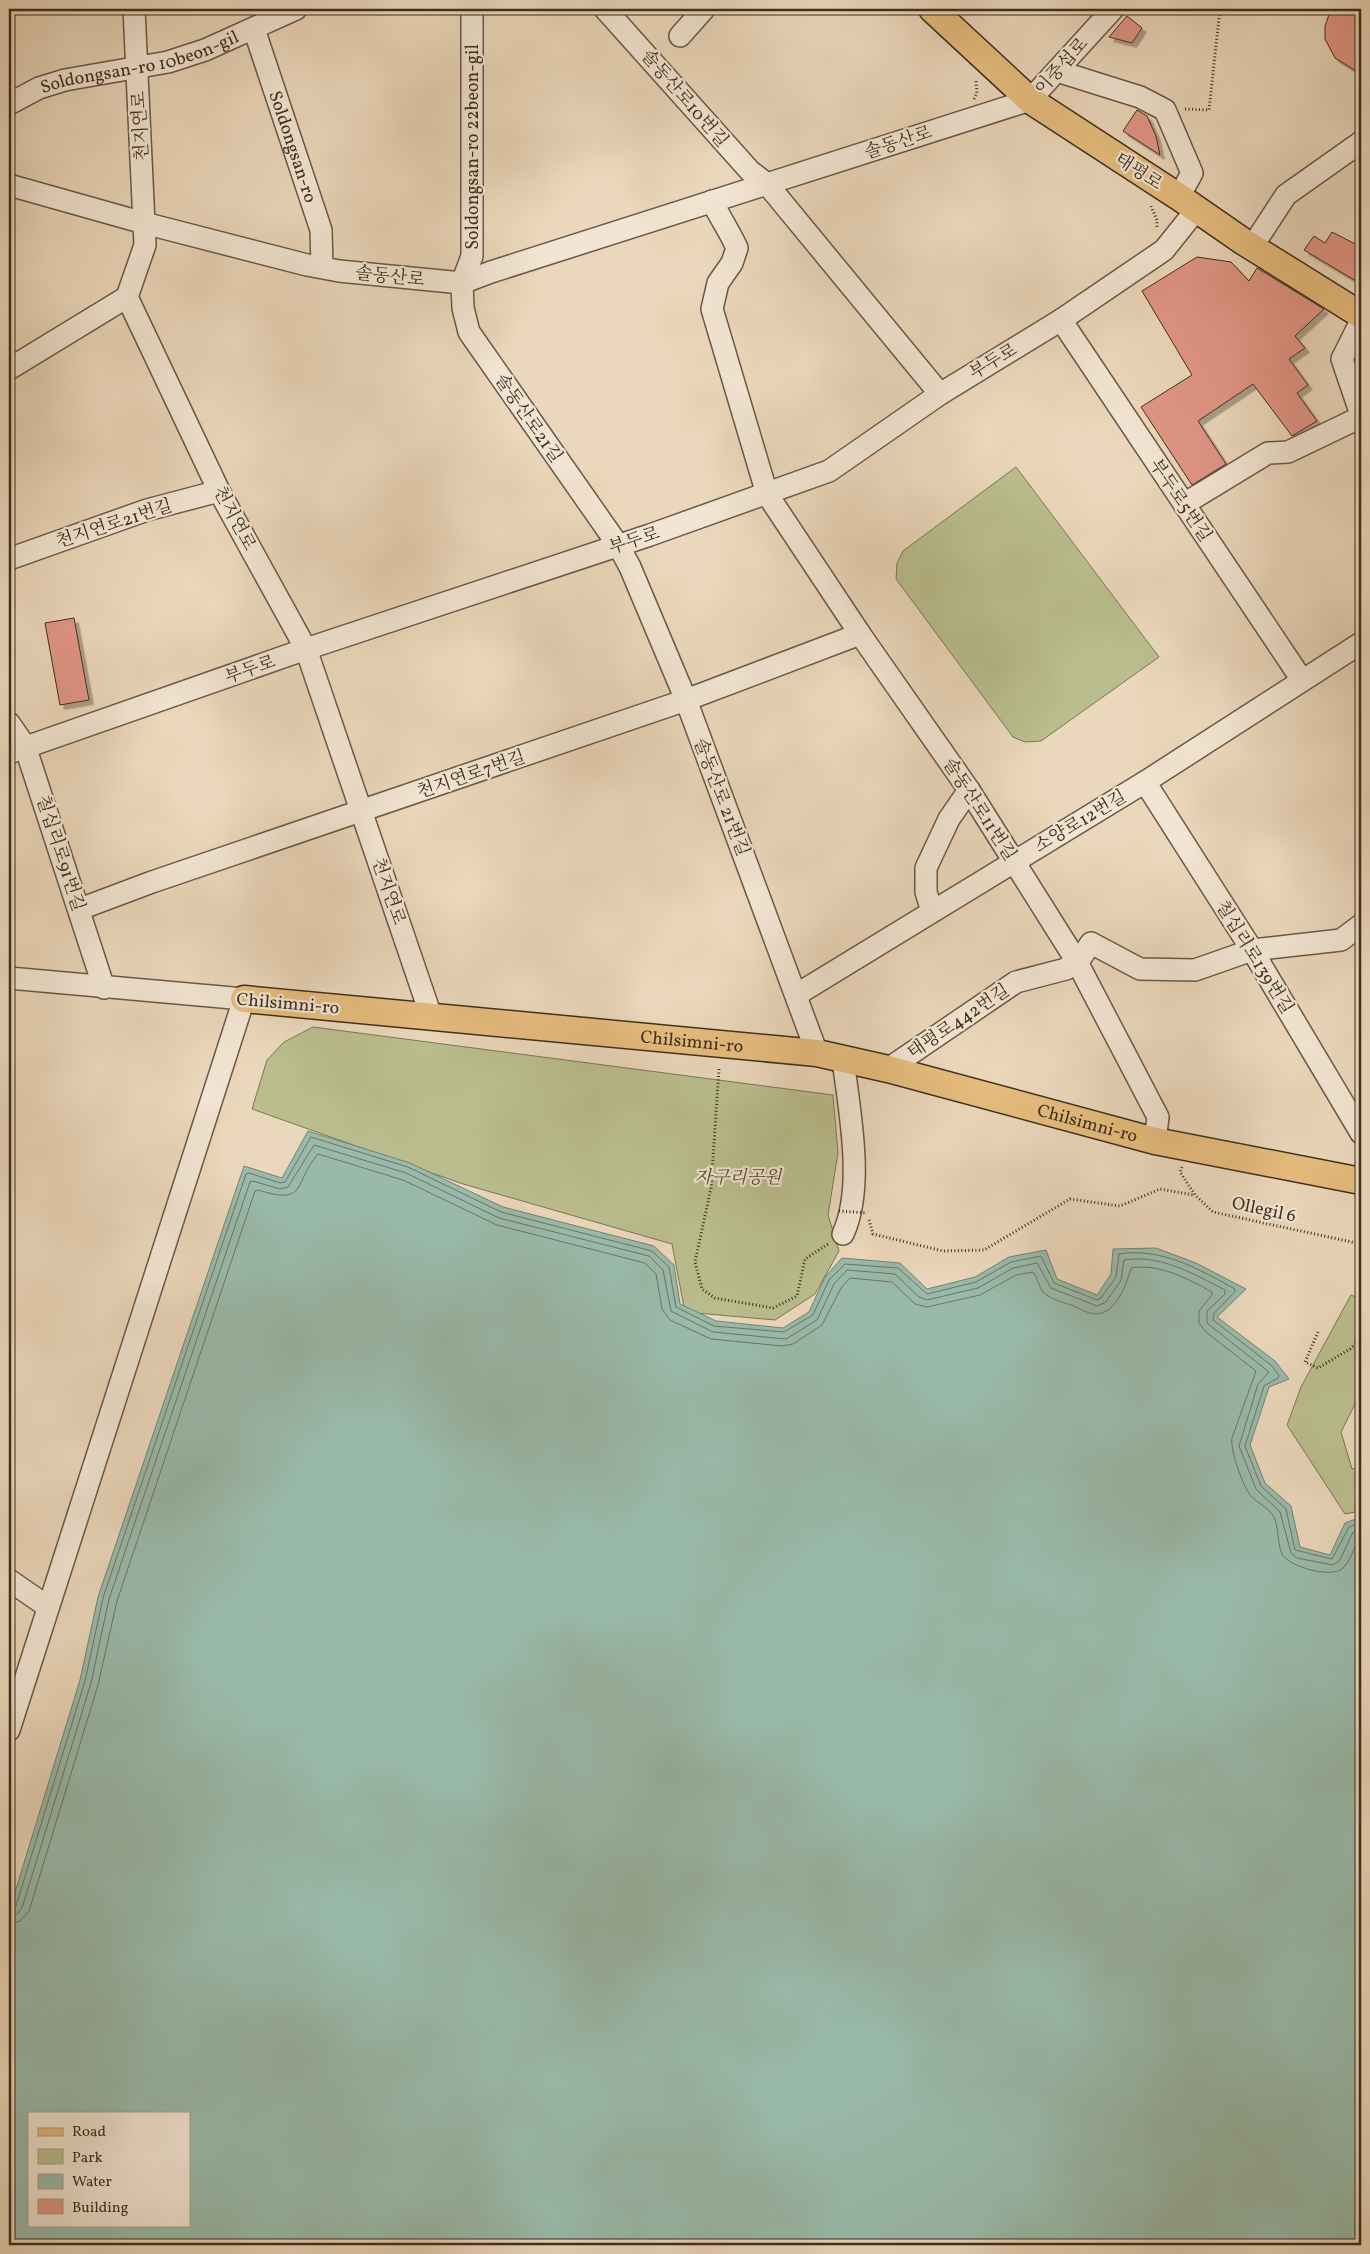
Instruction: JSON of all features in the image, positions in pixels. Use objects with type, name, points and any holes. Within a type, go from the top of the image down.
[{"type":"main road","name":"태평로","points":[[932,9],[1030,100],[1252,247],[1361,315]]},
{"type":"main road","name":"Chilsimni-ro","points":[[244,999],[817,1053],[888,1069],[1155,1141],[1184,1160],[1361,1181]]},
{"type":"street","name":"천지연로","points":[[134,9],[145,245],[127,298],[219,491],[306,649],[431,1016]]},
{"type":"street","name":"Soldongsan-ro 10beon-gil","points":[[9,104],[39,88],[65,80],[168,62],[205,50],[296,9]]},
{"type":"street","name":"Soldongsan-ro 22beon-gil","points":[[462,283],[472,256],[472,9]]},
{"type":"street","name":"솔동산로10번길","points":[[605,9],[750,171],[767,184]]},
{"type":"street","points":[[680,36],[704,9]]},
{"type":"street","name":"이중섭로","points":[[1030,100],[1113,9]]},
{"type":"street","name":"Soldongsan-ro","points":[[254,29],[321,230],[322,267]]},
{"type":"street","points":[[1056,70],[1140,98],[1165,110]]},
{"type":"street","name":"솔동산로","points":[[9,185],[144,223],[307,265],[339,271],[462,283],[1030,100]]},
{"type":"street","name":"부두로","points":[[17,750],[306,649],[618,545],[829,471],[940,394],[1061,320],[1164,250],[1178,197],[1192,174],[1165,110]]},
{"type":"street","points":[[1252,247],[1286,195],[1361,142]]},
{"type":"street","points":[[767,184],[940,394]]},
{"type":"street","name":"솔동산로11번길","points":[[712,201],[721,221],[732,235],[738,248],[732,263],[718,283],[712,308],[767,494],[860,634],[969,790],[1076,960],[1158,1117],[1155,1141]]},
{"type":"street","name":"솔동산로21길","points":[[462,283],[463,308],[469,332],[618,545]]},
{"type":"street","points":[[9,369],[127,298]]},
{"type":"street","name":"부두로5번길","points":[[1061,320],[1302,680]]},
{"type":"street","points":[[1184,504],[1268,453],[1288,452],[1361,416],[1342,359],[1361,321]]},
{"type":"street","name":"천지연로21번길","points":[[9,559],[148,510],[219,491]]},
{"type":"street","name":"솔동산로 21번길","points":[[618,545],[630,567],[686,700],[802,991],[817,1053]]},
{"type":"street","name":"천지연로7번길","points":[[80,909],[152,882],[686,700],[860,634]]},
{"type":"street","name":"소양로12번길","points":[[802,991],[1145,782],[1361,642]]},
{"type":"street","name":"칠십리로91번길","points":[[9,723],[17,750],[80,909],[104,988]]},
{"type":"street","name":"칠십리로139번길","points":[[1145,782],[1252,950],[1361,1133]]},
{"type":"street","points":[[932,911],[926,892],[926,868],[949,819],[969,790]]},
{"type":"street","name":"태평로442번길","points":[[888,1069],[1016,982],[1066,969],[1091,943],[1140,968],[1194,970],[1252,950],[1340,940],[1361,925]]},
{"type":"street","name":"Chilsimni-ro","points":[[9,978],[104,988],[244,999]]},
{"type":"street","points":[[9,1730],[244,999]]},
{"type":"street","points":[[843,1059],[856,1185],[850,1218],[844,1234]]},
{"type":"street","points":[[9,1580],[48,1607]]},
{"type":"path","points":[[1165,110],[1209,110],[1220,9]]},
{"type":"path","points":[[973,100],[977,93],[975,78]]},
{"type":"path","points":[[1158,232],[1153,207],[1148,202],[1178,197]]},
{"type":"path","points":[[719,1069],[711,1188],[695,1262],[702,1289],[715,1298],[773,1308],[797,1296],[805,1259],[844,1234]]},
{"type":"path","name":"Ollegil 6","points":[[1184,1160],[1195,1195],[1213,1212],[1361,1244]]},
{"type":"path","points":[[839,1211],[867,1214],[873,1234],[943,1250],[984,1250],[1070,1199],[1120,1206],[1160,1189],[1195,1195]]},
{"type":"path","points":[[1318,1332],[1305,1362],[1318,1368],[1350,1349],[1361,1339]]},
{"type":"green space","points":[[1016,467],[1159,657],[1041,741],[1025,742],[1013,737],[896,579],[897,563],[903,551]]},
{"type":"green space","name":"자구리공원","points":[[313,1027],[833,1095],[838,1153],[828,1215],[839,1251],[815,1294],[775,1320],[685,1312],[672,1244],[463,1184],[252,1109],[267,1060],[284,1042]]},
{"type":"green space","points":[[1351,1295],[1361,1299],[1361,1392],[1341,1432],[1352,1469],[1361,1467],[1361,1511],[1345,1514],[1287,1425],[1301,1387]]},
{"type":"water","points":[[308,1131],[410,1163],[503,1207],[654,1246],[674,1265],[680,1304],[716,1321],[783,1328],[809,1312],[825,1277],[842,1258],[900,1263],[927,1289],[975,1277],[1009,1257],[1046,1250],[1057,1279],[1097,1295],[1111,1274],[1113,1249],[1156,1248],[1196,1263],[1246,1289],[1217,1317],[1275,1361],[1289,1379],[1269,1387],[1250,1445],[1265,1483],[1291,1506],[1300,1547],[1330,1555],[1345,1523],[1361,1517],[1361,2245],[9,2245],[9,1912],[80,1680],[98,1597],[244,1166],[282,1178]]},
{"type":"building","points":[[1331,9],[1361,9],[1361,74],[1335,58],[1325,39],[1325,26]]},
{"type":"building","points":[[1127,16],[1142,28],[1132,43],[1109,37]]},
{"type":"building","points":[[1137,110],[1147,116],[1156,136],[1160,155],[1123,131]]},
{"type":"building","points":[[1332,232],[1361,247],[1361,284],[1304,250],[1314,236],[1325,243]]},
{"type":"building","points":[[1197,257],[1231,262],[1249,281],[1257,268],[1324,309],[1295,336],[1305,348],[1289,359],[1308,385],[1297,393],[1317,421],[1292,436],[1253,384],[1198,421],[1226,464],[1192,485],[1141,407],[1192,375],[1142,291]]},
{"type":"building","points":[[74,618],[89,700],[60,705],[45,623]]}]
